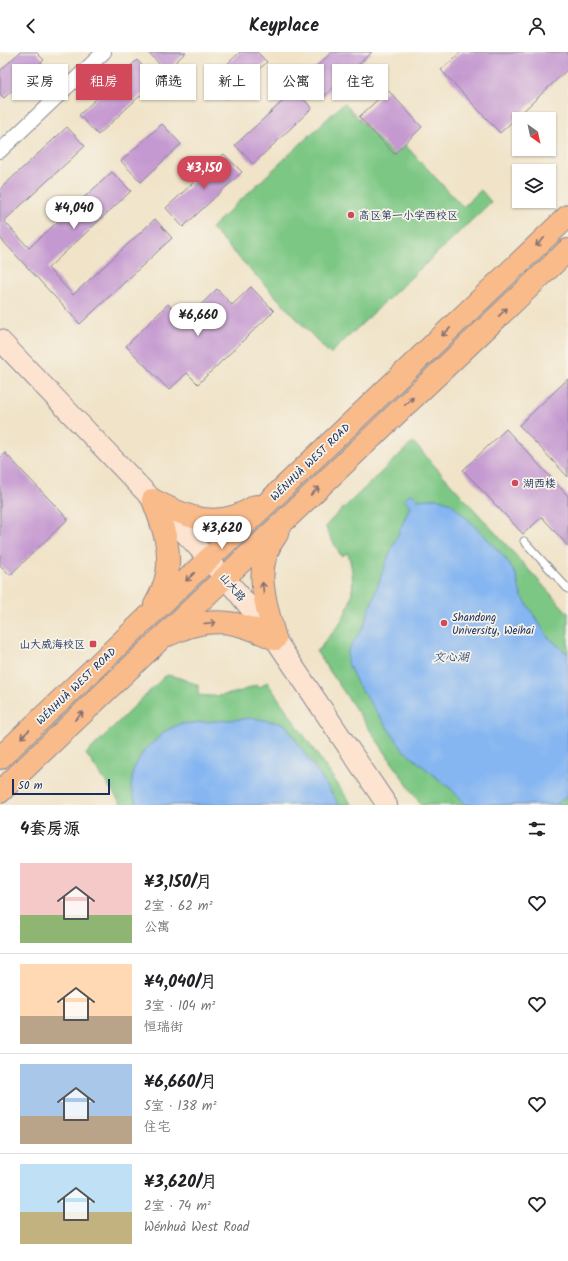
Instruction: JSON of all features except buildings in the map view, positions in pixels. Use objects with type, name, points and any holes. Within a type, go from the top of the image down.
[{"type":"main road","name":"WÉNHUÀ WEST ROAD","points":[[0,758],[568,216]]},
{"type":"main road","points":[[0,792],[568,250]]},
{"type":"main road","name":"山大路","points":[[0,340],[209,559],[238,593],[275,639],[387,805]]},
{"type":"main road","points":[[152,500],[186,516],[209,520],[224,520],[255,508],[286,486]]},
{"type":"main road","points":[[140,625],[155,605],[163,589],[167,576],[169,552],[161,521],[152,500]]},
{"type":"main road","points":[[275,639],[262,586],[264,558],[273,539],[299,506]]},
{"type":"main road","points":[[159,639],[190,626],[209,622],[234,623],[254,629],[275,639]]},
{"type":"street","points":[[0,151],[104,52]]},
{"type":"lane","points":[[524,541],[568,589]]},
{"type":"green space","points":[[344,103],[394,156],[405,145],[463,207],[481,190],[491,202],[330,354],[211,228]]},
{"type":"green space","name":"文心湖","points":[[413,442],[568,613],[568,805],[421,805],[316,651],[323,646],[322,644],[332,634],[345,613],[350,602],[353,579],[348,553],[341,556],[326,527],[329,522]]},
{"type":"green space","points":[[168,675],[198,685],[198,695],[206,696],[221,696],[242,691],[256,685],[259,688],[267,682],[352,805],[122,805],[86,754],[164,677]]},
{"type":"water","name":"文心湖","points":[[411,493],[418,500],[437,498],[451,503],[484,535],[505,558],[516,575],[521,595],[548,637],[568,654],[568,796],[555,805],[467,805],[451,789],[403,750],[358,685],[347,662],[348,650],[363,628],[386,562],[410,506],[404,499]]},
{"type":"water","points":[[254,718],[285,724],[337,801],[338,805],[137,805],[131,788],[133,770],[143,752],[164,732],[179,724]]},
{"type":"place","name":"高区第一小学西校区","points":[[351,215]]},
{"type":"place","name":"湖西楼","points":[[515,483]]},
{"type":"place","name":"Shandong University, Weihai","points":[[444,623]]},
{"type":"place","name":"山大威海校区","points":[[93,644]]}]
